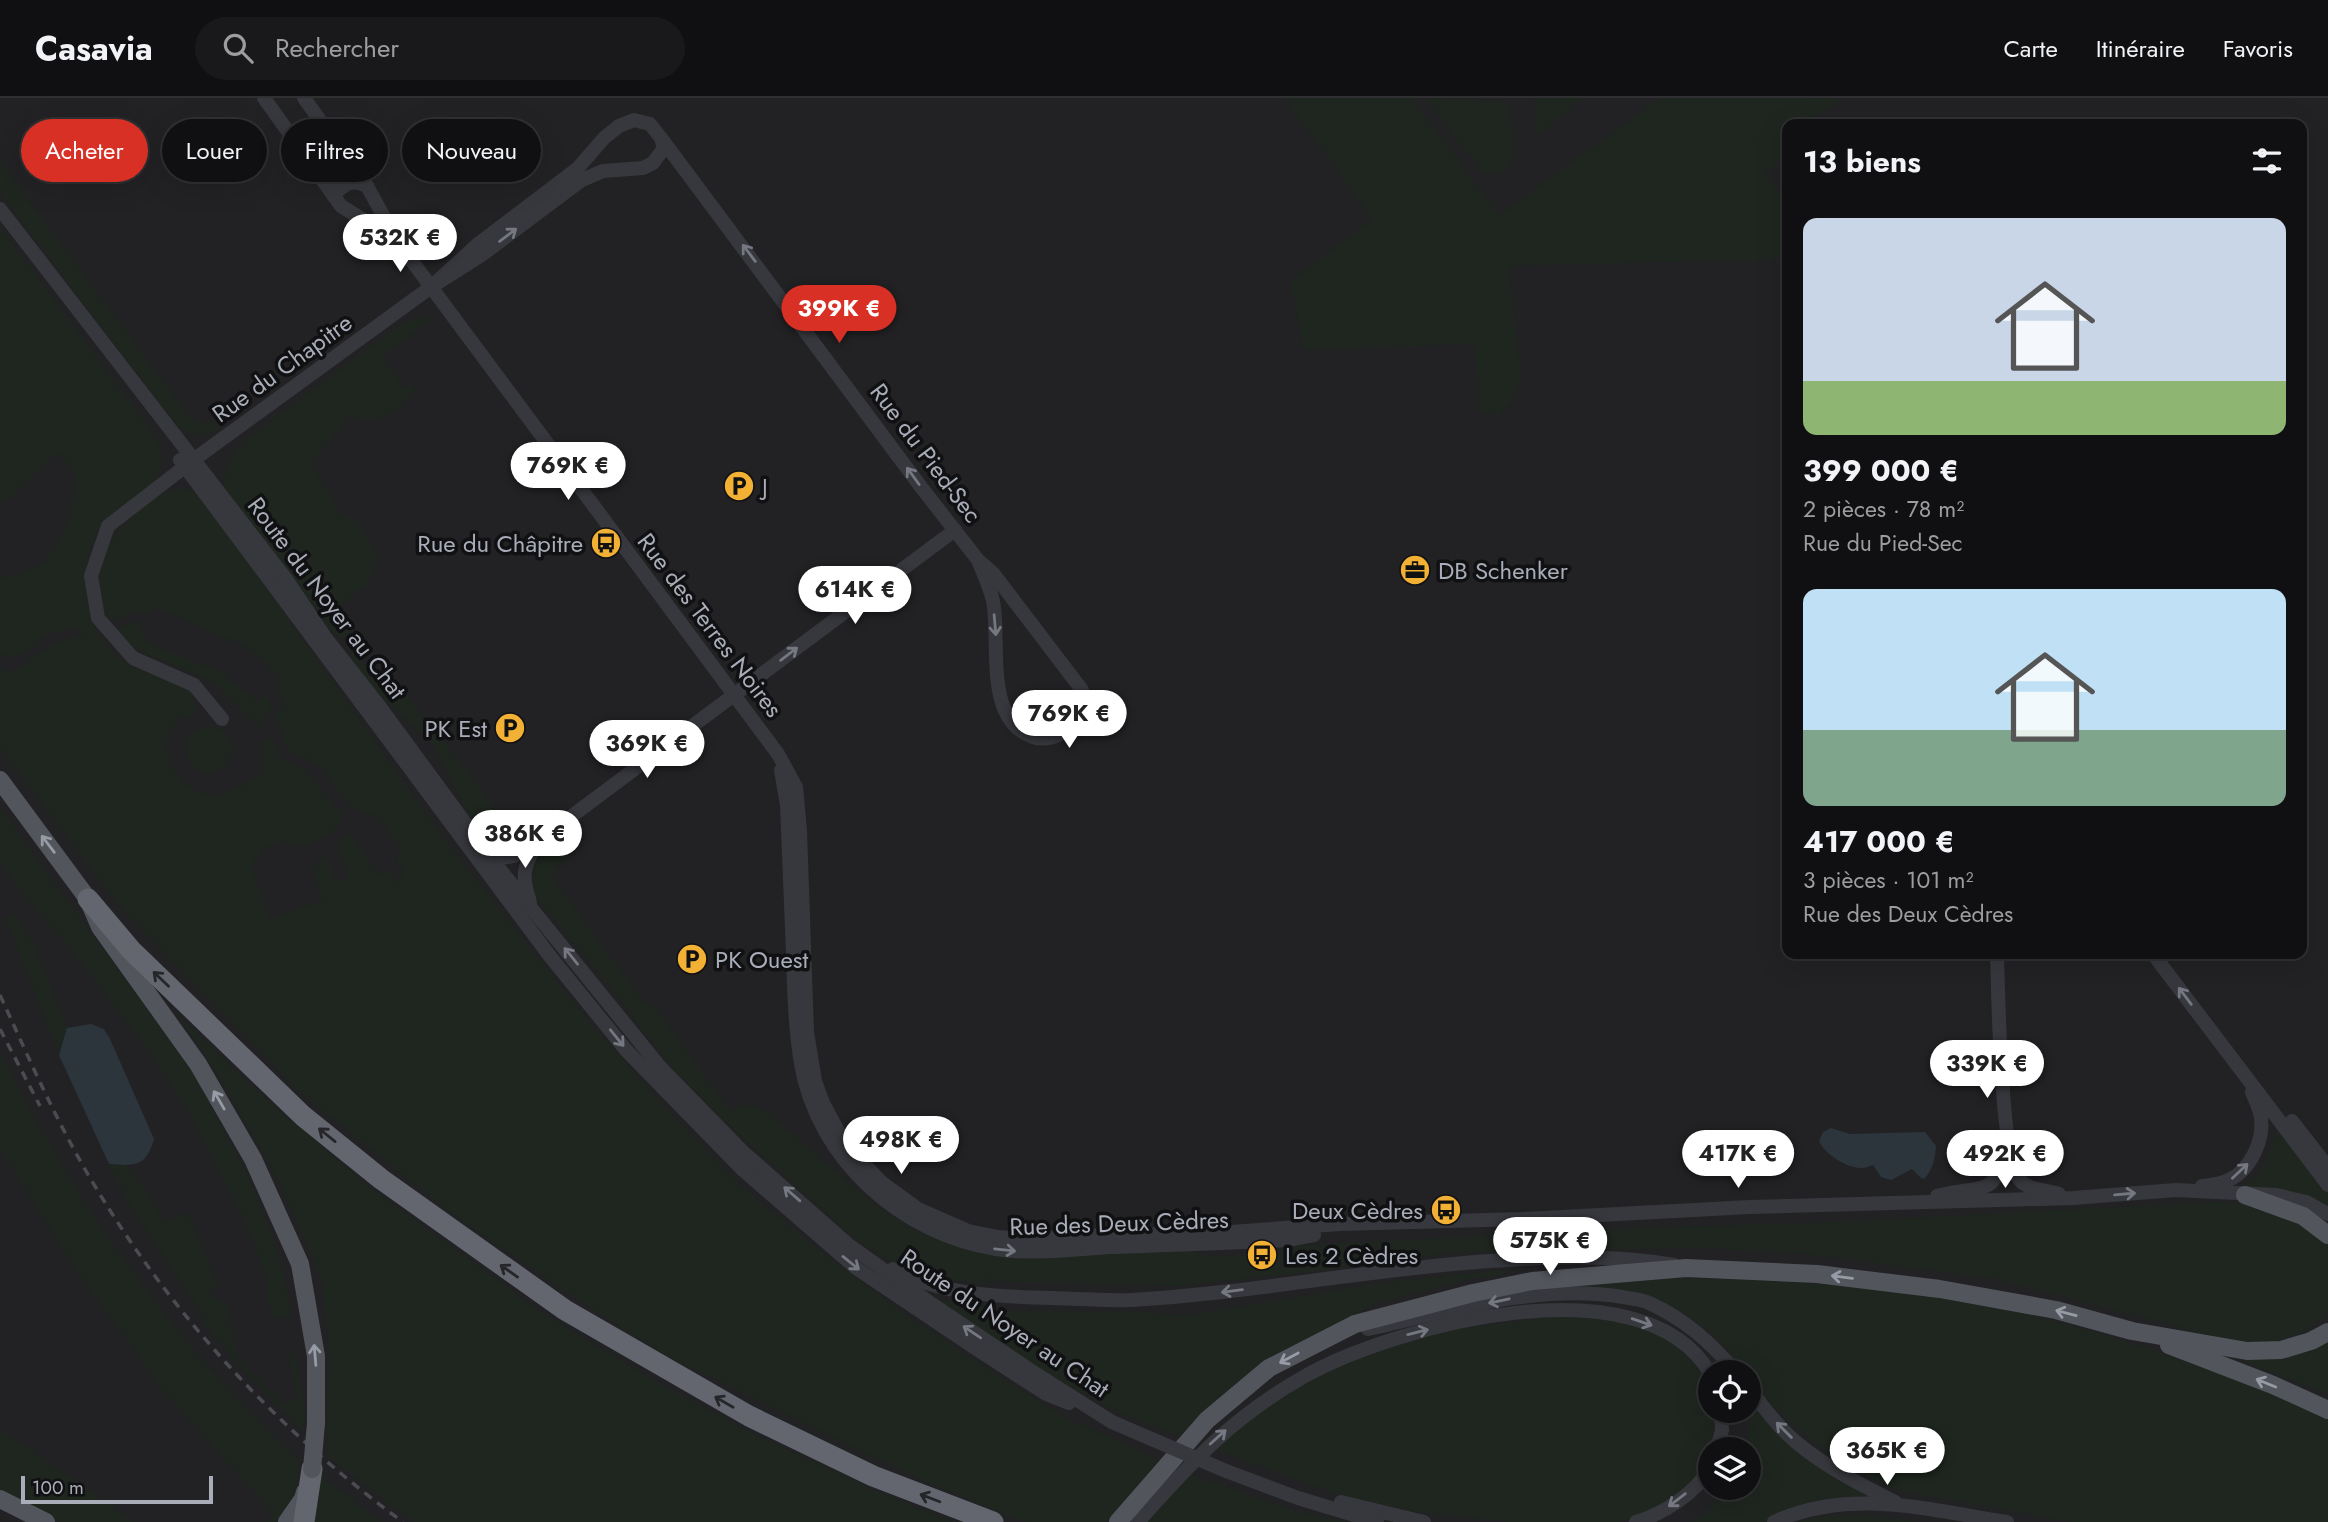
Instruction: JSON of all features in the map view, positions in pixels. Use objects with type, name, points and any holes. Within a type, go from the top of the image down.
[{"type":"highway","points":[[89,899],[131,950],[303,1116],[380,1179],[565,1310],[749,1416],[873,1476],[993,1522]]},
{"type":"highway","points":[[304,1522],[313,1469]]},
{"type":"main road","points":[[0,780],[89,899],[100,927],[198,1064],[253,1159],[300,1264],[316,1356],[316,1423],[313,1469],[303,1499],[287,1522]]},
{"type":"main road","points":[[2245,1195],[2303,1216],[2328,1235]]},
{"type":"main road","points":[[1118,1522],[1207,1420],[1269,1368],[1355,1324],[1532,1281],[1686,1268],[1817,1274],[1940,1289],[2056,1310],[2132,1331],[2273,1385],[2328,1410]]},
{"type":"main road","points":[[2281,1350],[2309,1335],[2328,1320]]},
{"type":"main road","points":[[2132,1331],[2247,1351],[2281,1350],[2311,1341],[2328,1332]]},
{"type":"main road","points":[[0,1499],[46,1522]]},
{"type":"street","points":[[264,98],[341,206],[397,241]]},
{"type":"street","points":[[304,98],[367,186],[397,241]]},
{"type":"street","name":"Rue du Chapitre","points":[[222,719],[194,685],[133,658],[98,618],[91,576],[108,526],[189,463],[431,286],[483,254],[582,180],[603,171],[643,167],[653,163],[664,148],[661,138],[650,124],[634,120],[619,126],[604,138],[578,168],[478,244],[431,286]]},
{"type":"street","name":"Rue du Pied-Sec","points":[[661,138],[978,560]]},
{"type":"street","points":[[333,195],[352,181],[367,186]]},
{"type":"street","name":"Route du Noyer au Chat","points":[[0,209],[189,463],[279,569],[325,636],[377,702],[549,955],[626,1049],[743,1170],[856,1268],[1046,1394],[1112,1422]]},
{"type":"street","name":"Rue des Terres Noires","points":[[397,241],[778,754]]},
{"type":"street","points":[[486,860],[514,856],[541,839],[955,530]]},
{"type":"street","points":[[978,560],[993,573],[1082,690],[1081,708],[1073,724],[1059,736],[1039,738],[1020,732],[1007,718],[1000,698],[993,600],[978,560]]},
{"type":"street","name":"Rue des Deux Cèdres","points":[[778,754],[796,787],[807,1032],[815,1081],[823,1103],[844,1142],[881,1182],[918,1209],[968,1231],[1026,1239],[1103,1234],[1203,1234],[1340,1224],[1345,1226],[1775,1206],[2073,1198],[2176,1190],[2291,1198],[2306,1202],[2328,1214]]},
{"type":"street","points":[[531,906],[523,875],[527,860],[541,839]]},
{"type":"street","name":"Route du Noyer au Chat","points":[[486,860],[531,906],[660,1067],[742,1151],[850,1246],[1004,1353],[1112,1422]]},
{"type":"street","points":[[1997,959],[2006,1123],[2012,1163],[2020,1181],[2036,1189],[2073,1198]]},
{"type":"street","points":[[2157,959],[2328,1185]]},
{"type":"street","points":[[2217,1038],[2252,1070],[2328,1167]]},
{"type":"street","points":[[2176,1190],[2227,1181],[2245,1168],[2253,1156],[2260,1139],[2261,1118],[2245,1077]]},
{"type":"street","points":[[1915,1203],[1945,1194],[1985,1188],[1994,1181],[2001,1171],[2006,1123]]},
{"type":"street","points":[[850,1246],[902,1274],[950,1289],[1024,1297],[1129,1300],[1209,1294],[1382,1270],[1529,1259],[1642,1259],[1686,1268]]},
{"type":"street","points":[[1329,1337],[1516,1298],[1565,1293],[1605,1294],[1646,1301],[1679,1318],[1701,1334],[1725,1360]]},
{"type":"street","points":[[1138,1522],[1222,1432],[1265,1401],[1305,1376],[1350,1353],[1401,1336],[1484,1318],[1553,1309],[1617,1313],[1674,1335],[1700,1360]]},
{"type":"street","points":[[1761,1403],[1786,1433],[1806,1450],[1903,1506]]},
{"type":"street","points":[[1112,1422],[1226,1471],[1377,1522]]},
{"type":"street","points":[[1636,1522],[1664,1510],[1698,1482]]},
{"type":"street","points":[[1298,1497],[1346,1503],[1424,1522]]},
{"type":"street","points":[[1774,1522],[1795,1513],[1824,1506],[1864,1502],[2007,1522]]},
{"type":"shaded area","points":[[0,98],[2328,98],[2328,1522],[0,1522]]},
{"type":"shaded area","points":[[1284,98],[1411,98],[1500,215],[1660,98],[1841,98],[1816,119],[1782,119],[1782,159],[1765,172],[1782,195],[1782,259],[1509,266],[1521,379],[1512,401],[1498,416],[1481,413],[1474,344],[1303,350],[1291,281],[1373,219]]},
{"type":"shaded area","points":[[1425,98],[1508,101],[1513,150],[1506,169],[1498,174],[1484,174]]},
{"type":"shaded area","points":[[1536,98],[1583,98],[1535,138]]},
{"type":"shaded area","points":[[0,161],[188,415],[200,423],[215,421],[221,429],[199,435],[189,433],[178,426],[0,192]]},
{"type":"shaded area","points":[[0,227],[156,437],[161,463],[159,473],[147,490],[101,527],[88,556],[86,590],[93,624],[111,651],[137,668],[188,686],[195,698],[196,707],[192,720],[185,715],[168,736],[168,758],[173,769],[188,786],[198,791],[209,795],[225,794],[249,782],[262,771],[262,739],[265,737],[271,740],[281,759],[307,772],[341,813],[339,827],[305,846],[280,842],[268,846],[251,865],[270,919],[323,900],[312,866],[324,855],[331,866],[335,881],[348,880],[345,864],[336,846],[349,835],[351,834],[380,875],[390,869],[398,885],[404,870],[396,855],[402,850],[378,816],[355,808],[340,794],[321,769],[310,760],[291,753],[275,718],[284,702],[276,687],[283,680],[245,646],[154,607],[150,613],[139,611],[113,620],[104,615],[98,578],[109,546],[128,520],[153,498],[179,488],[200,494],[423,809],[593,1026],[740,1185],[894,1306],[996,1374],[1064,1417],[1159,1460],[1106,1522],[1020,1520],[926,1482],[664,1354],[577,1299],[446,1209],[297,1090],[118,904],[0,748],[0,667],[11,674],[53,643],[84,634],[79,628],[57,632],[43,638],[20,655],[7,656],[0,652],[0,578],[20,574],[44,563],[70,520],[76,474],[58,452],[6,502],[0,502]]},
{"type":"shaded area","points":[[420,317],[431,319],[382,358],[403,386],[411,384],[416,392],[387,416],[372,419],[350,416],[311,464],[341,514],[356,518],[379,556],[366,588],[330,612],[343,631],[352,624],[357,631],[346,640],[334,635],[224,487],[225,473],[232,456],[246,440],[401,324]]},
{"type":"shaded area","points":[[136,621],[140,623],[145,641],[222,673],[259,702],[267,695],[272,706],[258,727],[215,683],[129,646],[118,630]]},
{"type":"shaded area","points":[[361,643],[371,649],[360,657],[378,681],[390,672],[511,828],[526,843],[495,856],[477,830],[434,746],[375,691],[350,658],[350,650]]},
{"type":"shaded area","points":[[209,727],[225,734],[232,750],[225,766],[209,773],[193,766],[186,750],[193,734]]},
{"type":"shaded area","points":[[0,808],[192,1070],[261,1205],[283,1271],[289,1300],[289,1319],[275,1318],[269,1306],[267,1280],[246,1222],[192,1118],[148,1050],[0,862]]},
{"type":"shaded area","points":[[554,846],[563,849],[570,858],[557,867],[553,879],[644,1002],[653,1005],[731,1111],[741,1104],[762,1108],[877,1206],[914,1230],[963,1249],[996,1256],[1187,1249],[1209,1256],[1273,1255],[1287,1246],[2218,1202],[2245,1204],[2312,1225],[2328,1244],[2328,1311],[2314,1325],[2280,1340],[2260,1342],[2220,1339],[1996,1279],[1808,1254],[1705,1248],[1455,1252],[1345,1268],[1177,1286],[990,1281],[992,1271],[987,1285],[930,1276],[883,1257],[849,1234],[720,1117],[665,1060],[614,992],[530,890],[531,869],[543,850]]},
{"type":"shaded area","points":[[14,914],[35,947],[67,1028],[59,1055],[6,918]]},
{"type":"shaded area","points":[[176,1013],[252,1087],[367,1185],[541,1312],[645,1375],[744,1429],[878,1492],[953,1522],[414,1522],[327,1456],[329,1350],[322,1280],[278,1179],[208,1059]]},
{"type":"shaded area","points":[[91,1024],[104,1029],[110,1039],[154,1139],[147,1155],[138,1163],[109,1164],[59,1055],[67,1028]]},
{"type":"shaded area","points":[[0,1052],[62,1164],[132,1270],[211,1369],[300,1461],[296,1495],[280,1522],[265,1522],[273,1513],[161,1388],[78,1272],[6,1159],[0,1148]]},
{"type":"shaded area","points":[[2278,1124],[2328,1192],[2328,1207],[2303,1194],[2244,1186],[2264,1165]]},
{"type":"shaded area","points":[[1831,1128],[1850,1134],[1925,1132],[1936,1146],[1931,1168],[1924,1179],[1912,1169],[1891,1180],[1881,1177],[1873,1165],[1862,1168],[1850,1166],[1831,1155],[1819,1141],[1823,1132]]},
{"type":"shaded area","points":[[109,1164],[126,1165],[136,1175],[165,1222],[188,1212],[219,1288],[206,1290],[227,1305],[238,1358],[283,1404],[298,1398],[287,1352],[294,1357],[305,1415],[303,1432],[205,1326],[195,1302],[127,1200]]},
{"type":"shaded area","points":[[1512,1269],[1514,1272],[1468,1280],[1376,1303],[1291,1348],[1208,1409],[1179,1436],[1132,1418],[1049,1376],[934,1299],[1009,1311],[1185,1315],[1379,1283]]},
{"type":"shaded area","points":[[1681,1278],[1755,1280],[1904,1292],[2023,1313],[2155,1351],[2328,1415],[2328,1522],[2071,1522],[1904,1492],[1839,1460],[1800,1431],[1761,1394],[1761,1360],[1735,1360],[1710,1332],[1680,1311],[1653,1300],[1530,1288],[1596,1281]]},
{"type":"shaded area","points":[[1552,1316],[1582,1317],[1641,1326],[1669,1339],[1698,1370],[1698,1423],[1716,1423],[1712,1437],[1698,1437],[1698,1474],[1679,1493],[1655,1509],[1619,1522],[1509,1522],[1416,1512],[1341,1496],[1213,1449],[1241,1425],[1319,1374],[1396,1342],[1446,1331]]},
{"type":"shaded area","points":[[2328,1341],[2328,1394],[2235,1358],[2307,1352]]},
{"type":"shaded area","points":[[1761,1415],[1769,1424],[1871,1498],[1767,1522],[1693,1522],[1720,1500],[1761,1500],[1761,1437],[1748,1437],[1749,1423],[1761,1423]]},
{"type":"shaded area","points":[[0,1428],[134,1522],[59,1522],[0,1490]]},
{"type":"shaded area","points":[[1188,1474],[1295,1511],[1344,1522],[1147,1522]]},
{"type":"shaded area","points":[[321,1475],[382,1522],[313,1522]]},
{"type":"shaded area","points":[[1830,1515],[1872,1515],[1918,1522],[1797,1522]]},
{"type":"railway","points":[[0,995],[41,1084],[86,1171],[151,1271],[187,1318],[267,1406],[310,1447],[403,1522]]},
{"type":"railway","points":[[0,1029],[40,1106]]},
{"type":"place","name":"J","points":[[739,486]]},
{"type":"place","name":"Rue du Châpitre","points":[[606,543]]},
{"type":"place","name":"DB Schenker","points":[[1415,570]]},
{"type":"place","name":"PK Est","points":[[510,728]]},
{"type":"place","name":"PK Ouest","points":[[692,959]]},
{"type":"place","name":"Deux Cèdres","points":[[1446,1210]]},
{"type":"place","name":"Les 2 Cèdres","points":[[1262,1255]]}]
